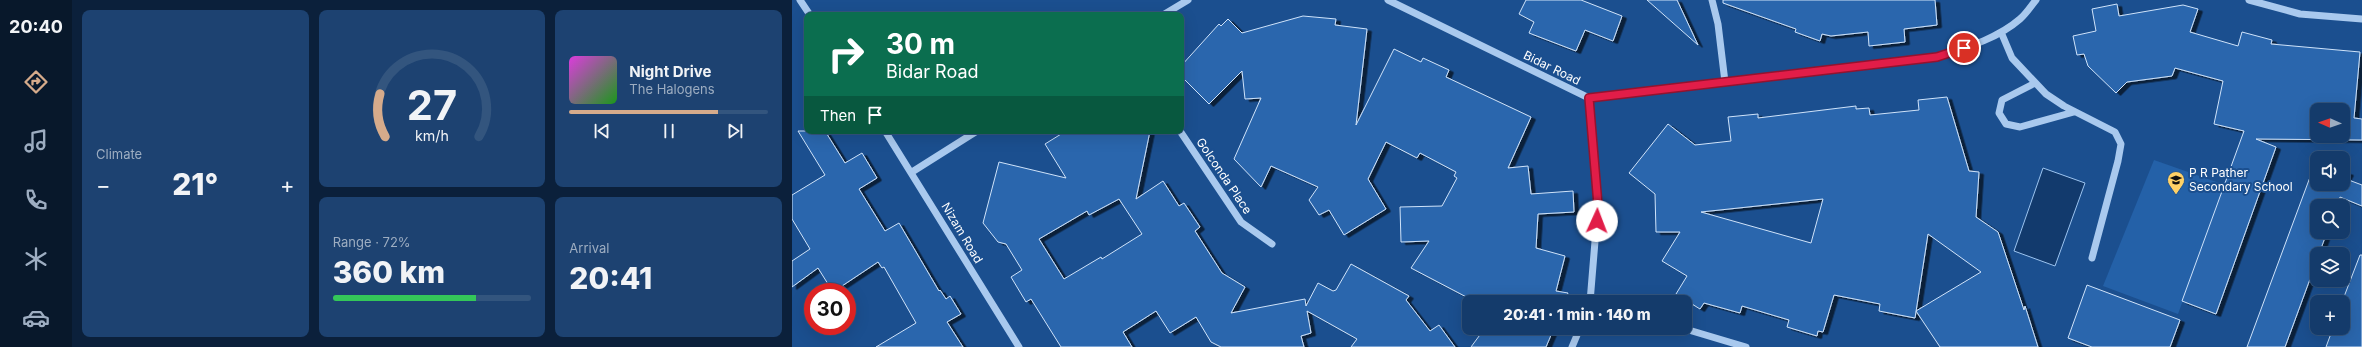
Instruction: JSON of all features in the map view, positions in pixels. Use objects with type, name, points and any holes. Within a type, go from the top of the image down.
[{"type":"street","points":[[800,0],[808,12]]},
{"type":"street","points":[[1168,12],[1188,0]]},
{"type":"street","name":"Bidar Road","points":[[1388,0],[1589,98],[1937,57],[1978,43],[2000,32],[2019,20],[2036,0]]},
{"type":"street","points":[[1712,0],[1718,24],[1725,82]]},
{"type":"street","points":[[2249,0],[2300,14],[2362,19]]},
{"type":"street","points":[[2000,32],[2012,58],[2046,94],[2074,112],[2116,132],[2120,144],[2118,162],[2092,258]]},
{"type":"street","points":[[2036,83],[2002,100],[1999,113],[2006,124],[2011,127],[2020,127],[2074,112]]},
{"type":"street","points":[[1589,98],[1598,205],[1592,295]]},
{"type":"street","name":"Nizam Road","points":[[887,134],[912,172],[1019,347]]},
{"type":"street","points":[[912,172],[972,134]]},
{"type":"street","name":"Golconda Place","points":[[1182,134],[1241,222],[1272,244]]},
{"type":"street","points":[[1692,331],[1746,347]]},
{"type":"street","points":[[1572,347],[1577,335]]},
{"type":"shaded area","points":[[2154,160],[2225,185],[2178,314],[2103,286]]},
{"type":"shaded area","points":[[2043,168],[2085,183],[2055,266],[2014,251]]},
{"type":"building","points":[[1526,0],[1581,0],[1622,16],[1613,41],[1585,30],[1576,51],[1529,33],[1534,22],[1519,14]]},
{"type":"building","points":[[1647,0],[1677,0],[1698,45]]},
{"type":"building","points":[[1723,0],[1935,0],[1937,25],[1904,29],[1905,42],[1869,46],[1868,32],[1831,36],[1822,34],[1820,41],[1795,32],[1796,29],[1723,3]]},
{"type":"building","points":[[2117,4],[2119,16],[2183,5],[2198,9],[2190,32],[2238,46],[2242,32],[2272,40],[2271,44],[2360,52],[2354,118],[2362,119],[2362,140],[2350,140],[2350,103],[2310,103],[2310,140],[2256,139],[2276,147],[2216,314],[2182,301],[2244,131],[2214,124],[2223,81],[2175,68],[2172,76],[2127,82],[2116,93],[2088,66],[2084,54],[2077,55],[2073,36],[2096,31],[2092,9]]},
{"type":"building","points":[[1303,16],[1336,19],[1335,25],[1367,29],[1356,125],[1394,49],[1421,62],[1423,58],[1449,70],[1446,77],[1531,117],[1508,168],[1528,166],[1531,194],[1573,191],[1574,212],[1538,214],[1536,248],[1565,256],[1556,291],[1568,293],[1567,295],[1463,295],[1411,268],[1429,241],[1401,242],[1400,207],[1442,206],[1457,178],[1454,176],[1456,172],[1420,153],[1417,158],[1386,142],[1368,179],[1386,209],[1344,235],[1329,210],[1319,215],[1309,200],[1318,187],[1271,166],[1261,187],[1234,159],[1261,98],[1245,99],[1242,71],[1209,104],[1184,79],[1184,63],[1219,24],[1221,26],[1228,19],[1242,33]]},
{"type":"building","points":[[1947,97],[1969,171],[1979,172],[1976,217],[1998,232],[2038,347],[1940,347],[1916,311],[1915,318],[1879,311],[1880,304],[1834,295],[1823,332],[1818,331],[1817,336],[1787,327],[1789,320],[1742,306],[1740,313],[1704,303],[1700,309],[1692,304],[1692,295],[1676,294],[1687,276],[1662,261],[1680,232],[1656,232],[1655,194],[1629,173],[1668,124],[1695,145],[1731,141],[1728,117],[1758,114],[1758,118],[1856,106],[1856,109],[1869,108],[1870,115],[1919,110],[1918,100]],"holes":[[[1823,199],[1811,243],[1701,212]],[[1928,234],[1981,272],[1916,311]]]},
{"type":"building","points":[[798,131],[804,131],[804,134],[827,134],[845,163],[862,153],[877,178],[859,189],[885,231],[899,223],[939,291],[940,290],[946,299],[950,296],[961,314],[947,322],[963,347],[876,347],[916,323],[884,267],[882,268],[878,262],[846,283],[827,283],[818,268],[792,287],[792,261],[810,249],[792,219],[792,195],[825,175]]},
{"type":"building","points":[[1061,134],[1149,134],[1136,199],[1163,181],[1179,206],[1184,203],[1200,227],[1195,231],[1222,273],[1245,287],[1231,313],[1305,299],[1306,306],[1318,283],[1333,291],[1336,290],[1351,264],[1409,296],[1406,300],[1430,331],[1439,325],[1455,347],[1351,347],[1357,339],[1307,311],[1311,333],[1301,336],[1304,347],[1221,347],[1211,342],[1196,317],[1170,333],[1156,311],[1123,332],[1132,347],[1061,347],[1031,299],[1026,302],[1011,277],[1022,270],[1006,244],[998,242],[983,223],[999,162],[1066,178],[1045,144]],"holes":[[[1119,199],[1142,234],[1102,259],[1101,257],[1064,279],[1039,239],[1087,211],[1089,215]]]},
{"type":"building","points":[[2310,177],[2310,191],[2350,191],[2350,180],[2362,185],[2362,206],[2350,201],[2350,199],[2340,197],[2339,199],[2310,199],[2310,239],[2324,239],[2322,247],[2310,247],[2310,279],[2285,347],[2247,347]]},
{"type":"building","points":[[2360,255],[2362,255],[2362,347],[2326,347],[2330,335],[2350,335],[2350,295],[2345,295],[2348,287],[2350,287],[2350,281]]},
{"type":"building","points":[[2087,285],[2180,320],[2170,347],[2092,347],[2068,338]]},
{"type":"building","points":[[1480,335],[1551,335],[1546,347],[1471,347]]},
{"type":"place","name":"P R Pather Secondary School","points":[[2176,195]]},
{"type":"route","points":[[1597,221],[1598,205],[1589,98],[1937,57],[1964,48]]}]
